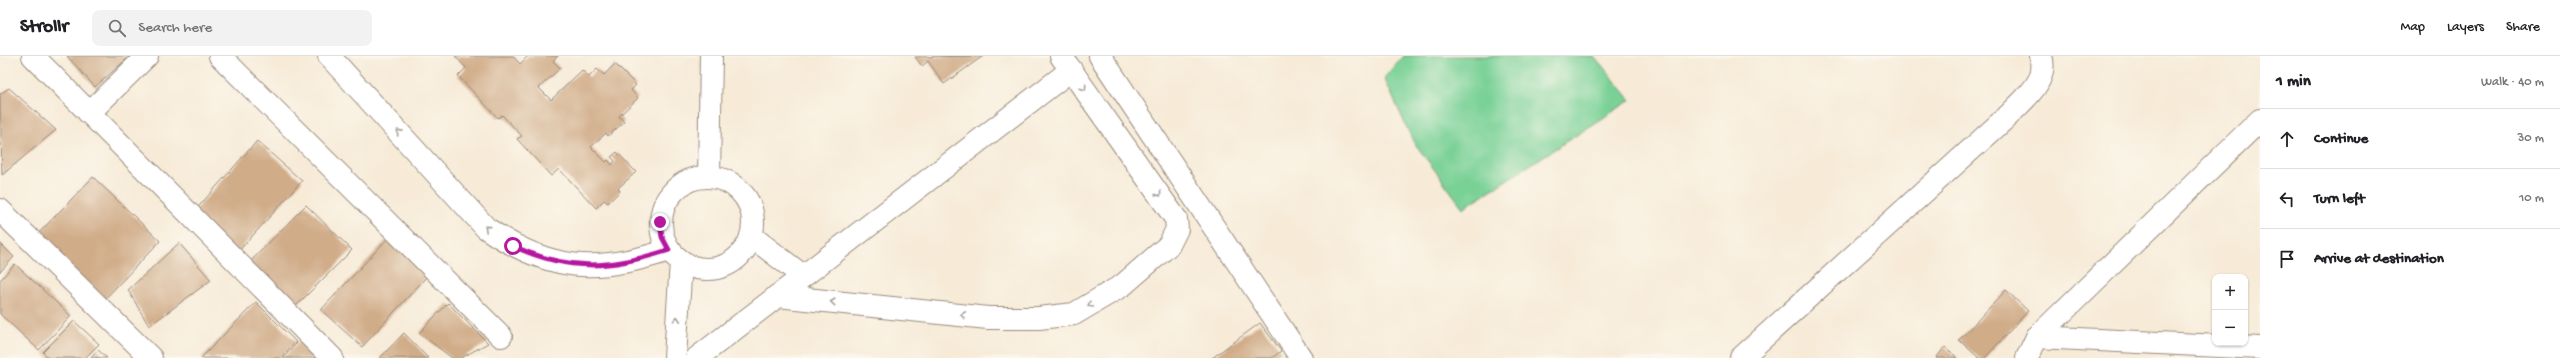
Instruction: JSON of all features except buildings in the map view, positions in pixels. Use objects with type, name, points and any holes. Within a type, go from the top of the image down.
[{"type":"street","points":[[33,56],[332,358]]},
{"type":"street","points":[[88,112],[147,56]]},
{"type":"street","points":[[220,56],[501,336]]},
{"type":"street","points":[[329,56],[486,228],[513,246],[545,259],[568,264],[605,266],[642,259],[675,256]]},
{"type":"street","points":[[709,177],[711,56]]},
{"type":"street","points":[[1100,56],[1301,358]]},
{"type":"street","points":[[1741,358],[2009,116],[2034,88],[2040,78],[2043,72],[2041,56]]},
{"type":"street","points":[[697,358],[777,296],[803,276],[1066,63],[1176,219],[1177,229],[1169,245],[1124,285],[1074,314],[1039,318],[988,318],[777,296]]},
{"type":"street","points":[[2027,358],[2037,337],[2260,120]]},
{"type":"street","points":[[709,177],[723,179],[735,186],[745,196],[751,209],[753,222],[751,236],[745,249],[735,260],[722,266],[708,269],[694,268],[675,256],[662,237],[660,222],[663,208],[670,195],[681,184],[694,178],[709,177]]},
{"type":"street","points":[[0,210],[151,358]]},
{"type":"street","points":[[751,236],[803,276]]},
{"type":"street","points":[[675,256],[675,358]]},
{"type":"street","points":[[2037,337],[2260,348]]},
{"type":"green space","points":[[1404,56],[1594,56],[1631,100],[1463,208],[1413,141],[1384,78]]},
{"type":"route","points":[[513,246],[538,258],[568,264],[605,266],[642,259],[669,250],[662,237],[660,222]]}]
